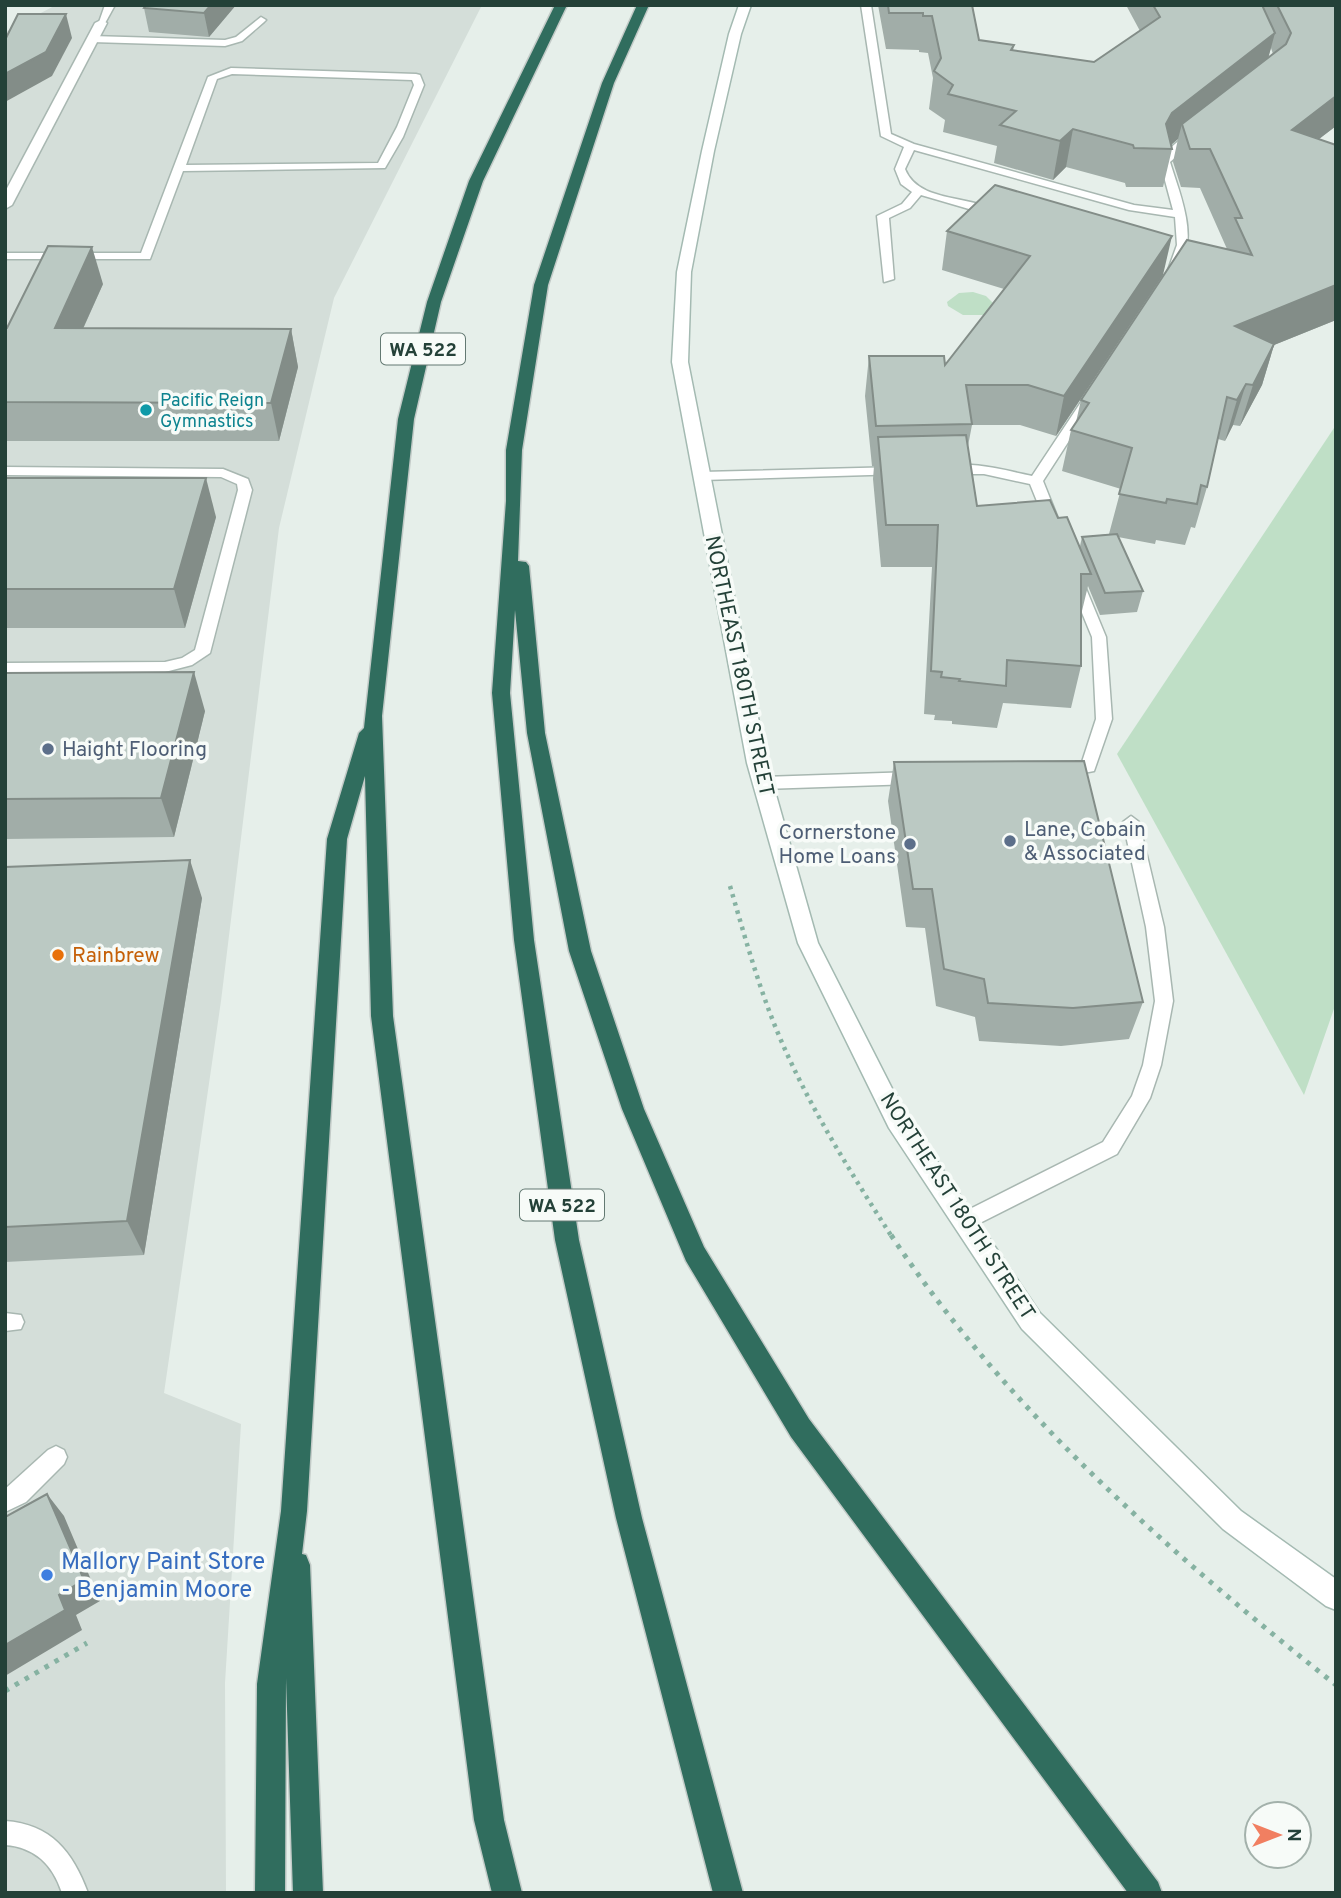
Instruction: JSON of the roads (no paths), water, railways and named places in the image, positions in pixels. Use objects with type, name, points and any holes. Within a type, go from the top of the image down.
[{"type":"highway","name":"WA 522","points":[[507,1893],[489,1820],[418,1300],[383,1016],[373,716],[406,419],[434,302],[476,181],[561,5]]},
{"type":"highway","name":"WA 522","points":[[643,5],[608,83],[541,285],[514,450],[514,501],[501,693],[524,940],[567,1240],[629,1518],[728,1893]]},
{"type":"highway","points":[[514,501],[536,733],[580,951],[633,1110],[695,1253],[800,1428],[1147,1893]]},
{"type":"highway","points":[[270,1893],[271,1684],[294,1511],[337,839],[373,716]]},
{"type":"highway","points":[[294,1511],[303,1684],[308,1893]]},
{"type":"main road","name":"NORTHEAST 180TH STREET","points":[[745,5],[735,34],[708,151],[684,272],[680,362],[762,783],[808,943],[897,1121],[1031,1321],[1232,1520],[1336,1596]]},
{"type":"main road","points":[[5,205],[101,23]]},
{"type":"lane","points":[[101,23],[110,5]]},
{"type":"lane","points":[[866,5],[886,136],[910,146],[1133,208],[1180,214]]},
{"type":"lane","points":[[92,39],[225,43],[239,39],[261,20]]},
{"type":"lane","points":[[5,256],[146,257],[213,76],[231,71],[416,77],[418,80],[419,85],[405,122],[392,151],[381,166],[179,168]]},
{"type":"lane","points":[[1170,270],[1184,239],[1180,214],[1165,162],[1169,155],[1209,124]]},
{"type":"lane","points":[[910,146],[900,169],[905,182],[919,191],[1009,218]]},
{"type":"lane","points":[[888,279],[883,216],[906,206],[919,191]]},
{"type":"lane","points":[[1036,481],[1095,391]]},
{"type":"lane","points":[[702,476],[985,470],[1036,481]]},
{"type":"lane","points":[[5,471],[223,474],[243,482],[246,491],[205,649],[197,657],[183,664],[165,667],[5,668]]},
{"type":"lane","points":[[1036,481],[1060,541]]},
{"type":"lane","points":[[1045,774],[1088,767],[1104,719],[1099,637],[1070,565]]},
{"type":"lane","points":[[762,783],[922,778]]},
{"type":"lane","points":[[965,1222],[1110,1148],[1141,1098],[1152,1065],[1164,1001],[1155,927],[1131,822]]},
{"type":"lane","points":[[5,1502],[18,1494],[56,1457]]},
{"type":"lane","points":[[5,1833],[18,1833],[47,1845],[68,1871],[75,1893]]},
{"type":"place","name":"Pacific Reign Gymnastics","points":[[146,410]]},
{"type":"place","name":"Haight Flooring","points":[[48,749]]},
{"type":"place","name":"Lane, Cobain & Associated","points":[[1010,841]]},
{"type":"place","name":"Cornerstone Home Loans","points":[[910,844]]},
{"type":"place","name":"Rainbrew","points":[[58,955]]},
{"type":"place","name":"Mallory Paint Store - Benjamin Moore","points":[[47,1575]]}]
